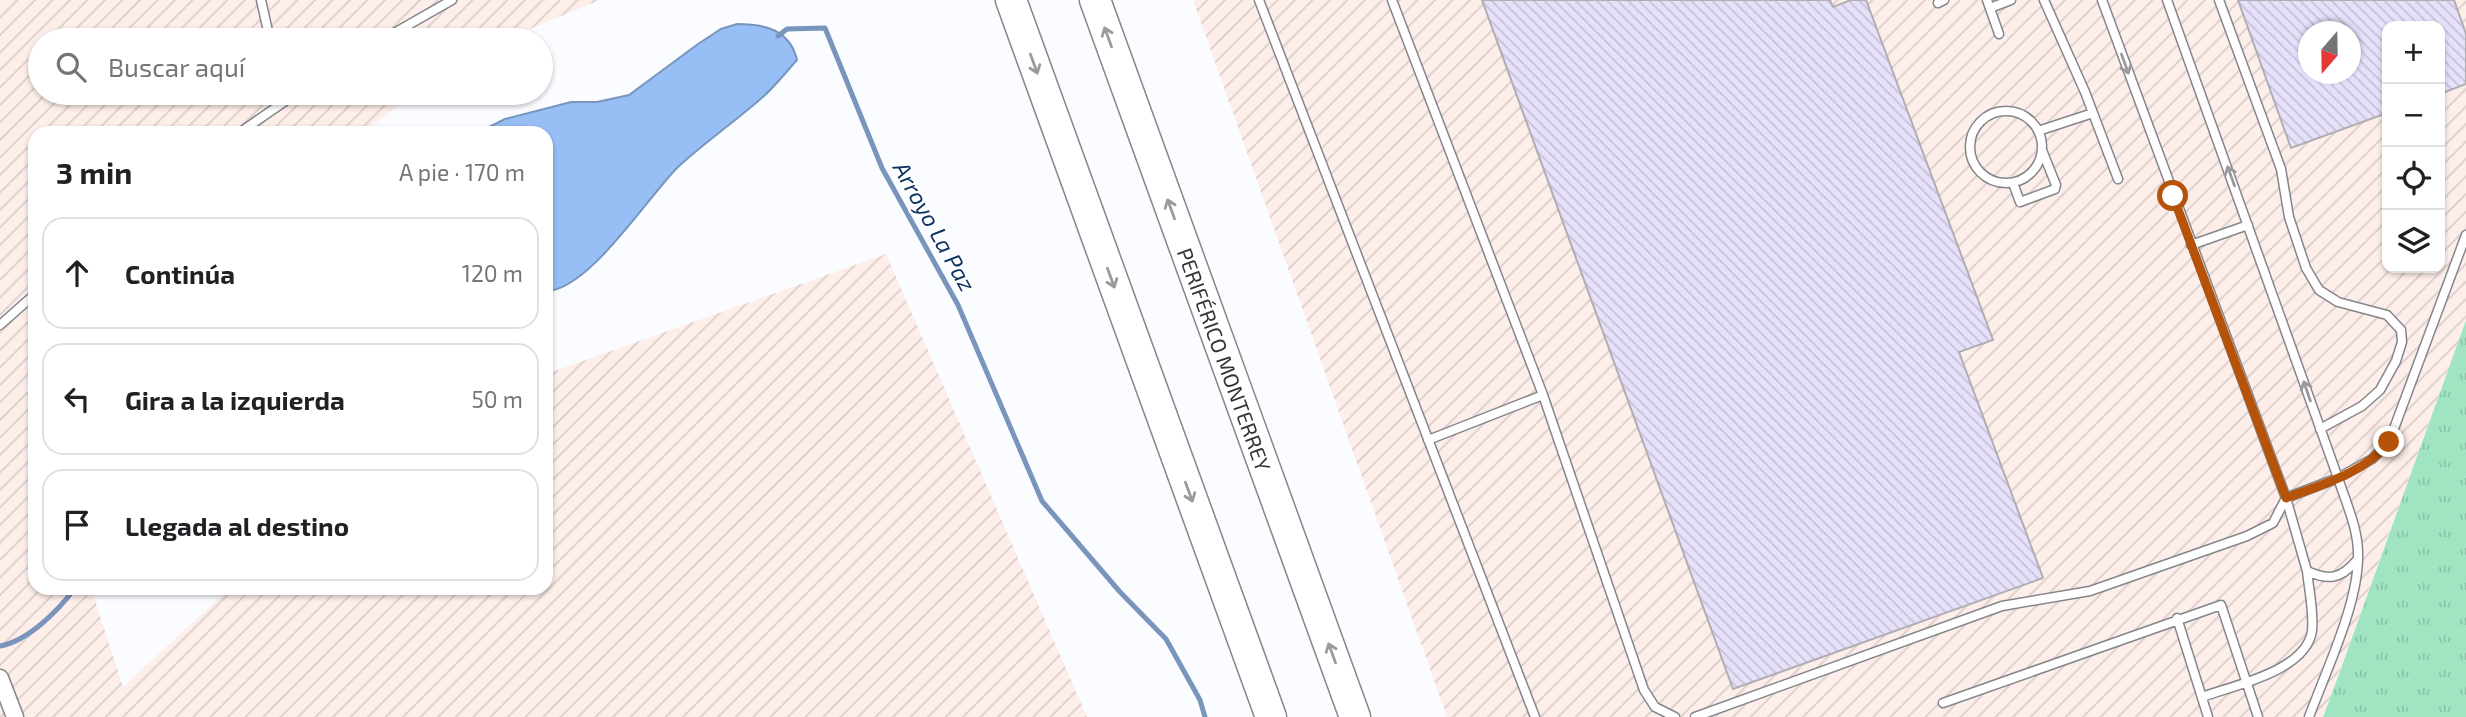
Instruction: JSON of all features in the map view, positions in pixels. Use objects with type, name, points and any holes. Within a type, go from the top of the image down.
[{"type":"highway","points":[[1011,0],[1271,717]]},
{"type":"highway","name":"PERIFÉRICO MONTERREY","points":[[1095,0],[1355,717]]},
{"type":"street","points":[[0,678],[15,717]]},
{"type":"lane","points":[[261,0],[267,28]]},
{"type":"lane","points":[[404,28],[452,0]]},
{"type":"lane","points":[[1259,0],[1535,717]]},
{"type":"lane","points":[[1392,0],[1543,395],[1644,690],[1655,707],[1675,717]]},
{"type":"lane","points":[[1999,34],[1988,4],[2011,0]]},
{"type":"lane","points":[[2044,0],[2093,113],[2118,179]]},
{"type":"lane","points":[[2102,0],[2286,498],[2307,571],[2312,628],[2308,645],[2300,657],[2245,682],[2202,697]]},
{"type":"lane","points":[[2167,0],[2356,531],[2359,558],[2347,614],[2309,717]]},
{"type":"lane","points":[[2219,0],[2281,169],[2289,217],[2306,268],[2319,290],[2337,302],[2388,315],[2401,330],[2402,342],[2396,360],[2380,390],[2362,406],[2320,429]]},
{"type":"lane","points":[[247,126],[272,105]]},
{"type":"lane","points":[[2013,183],[2020,202],[2055,189],[2038,131],[2025,117],[2006,111],[1988,116],[1975,129],[1970,147],[1974,165],[1987,178],[2013,183],[2035,168],[2042,150]]},
{"type":"lane","points":[[2038,131],[2093,113]]},
{"type":"lane","points":[[2191,245],[2248,225]]},
{"type":"lane","points":[[1695,717],[2002,606],[2090,591],[2247,536],[2273,523],[2286,498],[2338,478],[2371,459],[2389,442],[2466,235]]},
{"type":"lane","points":[[0,325],[28,301]]},
{"type":"lane","points":[[1428,440],[1543,395]]},
{"type":"lane","points":[[2307,571],[2325,579],[2344,575],[2359,558]]},
{"type":"lane","points":[[1943,703],[2221,605],[2258,717]]},
{"type":"lane","points":[[2178,618],[2208,717]]},
{"type":"shaded area","points":[[0,0],[600,0],[532,28],[28,28],[28,105],[399,105],[371,126],[28,126],[28,595],[93,595],[123,687],[222,595],[553,595],[553,372],[886,254],[1087,717],[0,717]]},
{"type":"shaded area","points":[[1193,0],[2466,0],[2466,320],[2323,717],[1447,717]]},
{"type":"green space","points":[[2466,320],[2466,717],[2323,717],[2339,674]]},
{"type":"water","points":[[737,24],[766,27],[789,42],[797,60],[764,96],[677,168],[598,260],[580,276],[553,289],[553,126],[491,126],[505,119],[571,102],[597,102],[629,95],[721,29]]},
{"type":"building","points":[[1482,0],[1830,0],[1833,7],[1851,0],[1866,0],[1993,340],[1959,352],[2043,578],[1733,689]]},
{"type":"building","points":[[2238,0],[2454,0],[2466,34],[2466,84],[2445,92],[2445,21],[2382,21],[2382,115],[2291,148]]},
{"type":"waterway","name":"Arroyo La Paz","points":[[778,36],[787,29],[825,28],[882,168],[958,305],[1042,501],[1120,592],[1166,639],[1200,700],[1205,717]]},
{"type":"waterway","name":"Arroyo La Paz","points":[[0,646],[32,632],[69,595]]},
{"type":"route","points":[[2173,196],[2286,498],[2338,478],[2381,452],[2389,442]]}]
